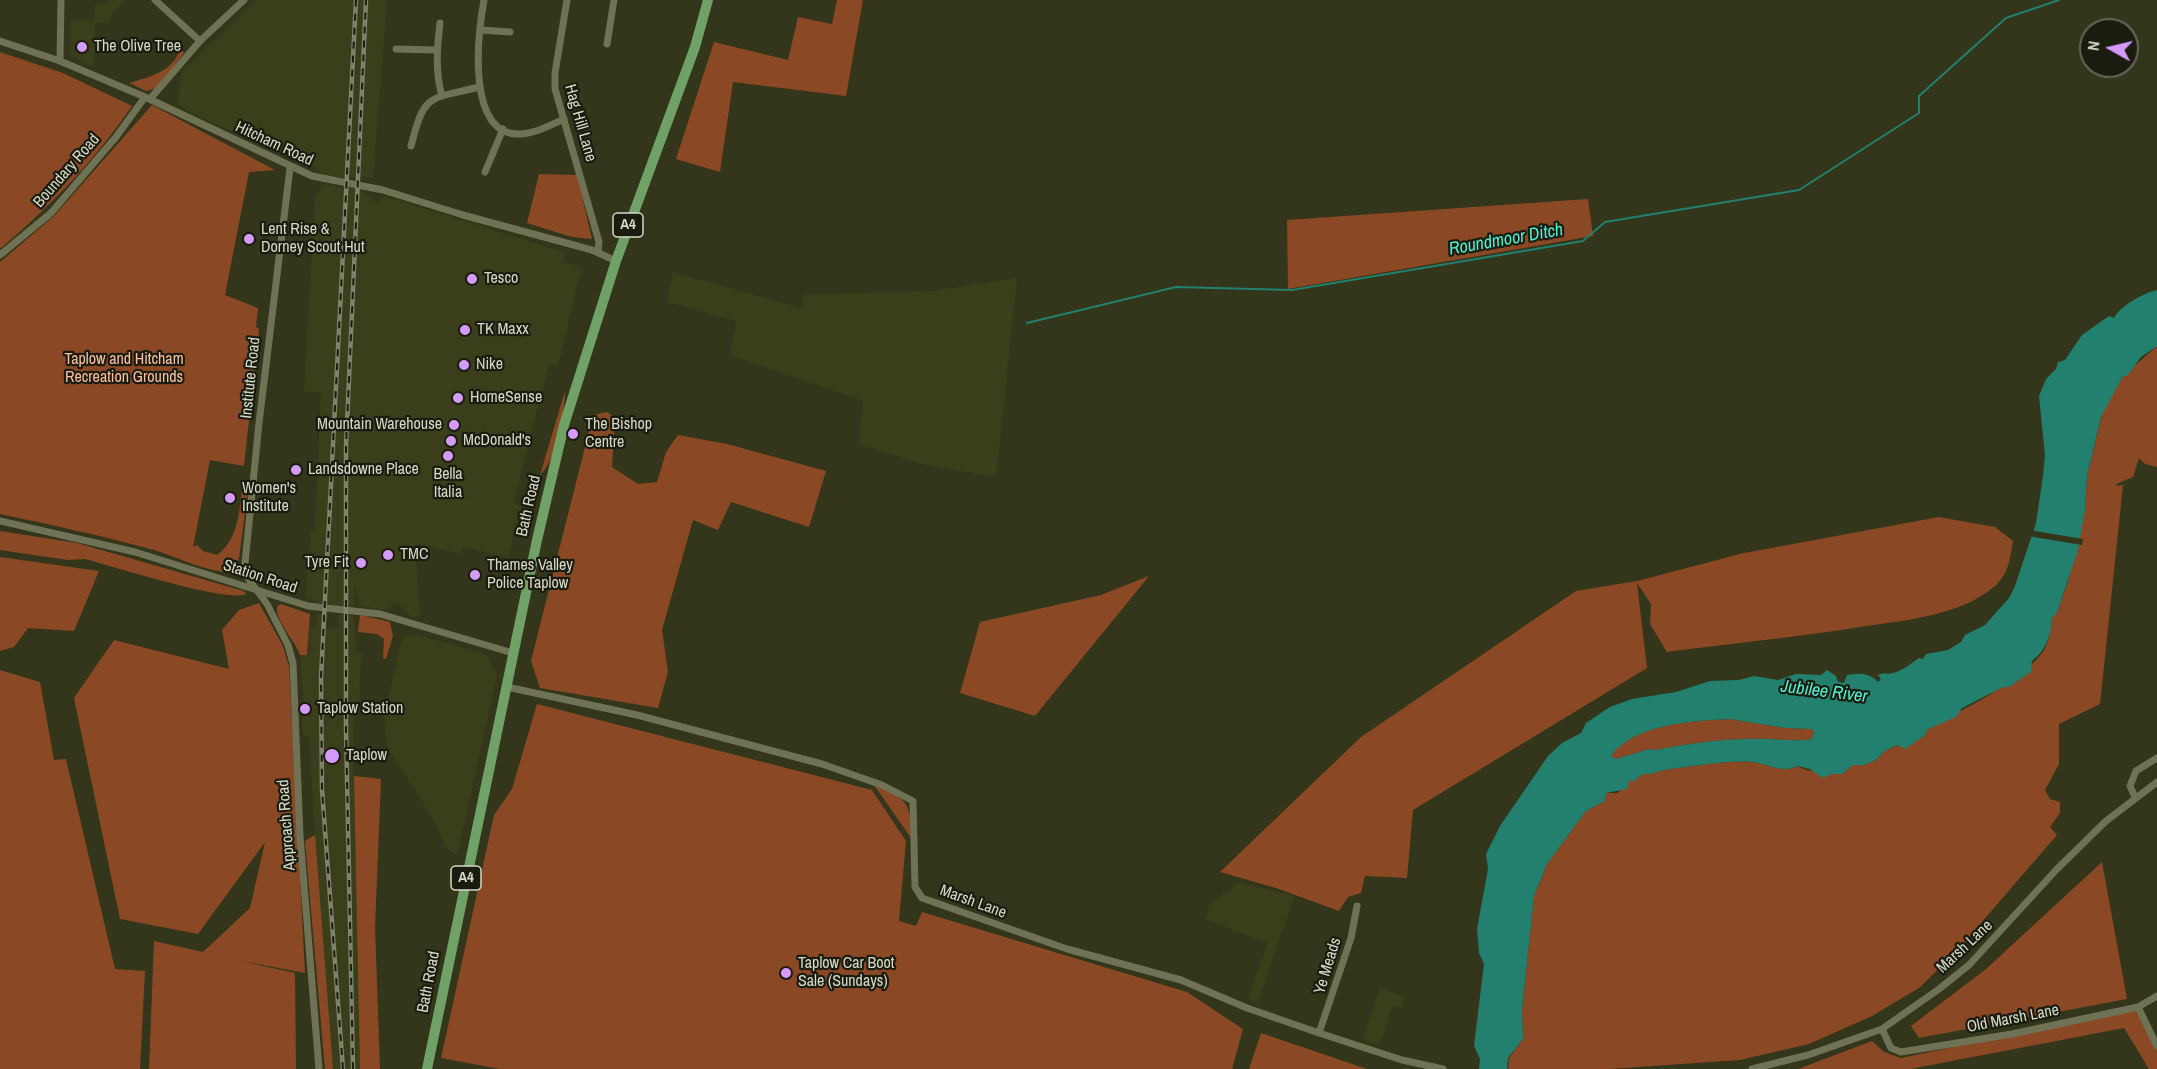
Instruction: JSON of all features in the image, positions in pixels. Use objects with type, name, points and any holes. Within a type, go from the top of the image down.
[{"type":"main road","name":"Bath Road","points":[[428,1069],[513,653],[564,425],[616,261],[688,66],[708,0]]},
{"type":"street","points":[[60,61],[62,0]]},
{"type":"street","points":[[155,0],[200,41]]},
{"type":"street","name":"Boundary Road","points":[[0,255],[51,213],[148,98],[200,41],[244,0]]},
{"type":"street","points":[[484,0],[479,87],[482,103],[490,118],[503,129],[518,134],[534,132],[564,119]]},
{"type":"street","name":"Hag Hill Lane","points":[[567,0],[554,82],[599,242],[598,252]]},
{"type":"street","points":[[607,44],[614,0]]},
{"type":"street","points":[[440,23],[436,50],[438,82],[442,96]]},
{"type":"street","points":[[481,30],[510,32]]},
{"type":"street","name":"Hitcham Road","points":[[0,41],[60,61],[148,98],[290,168],[317,178],[383,190],[598,252],[616,261]]},
{"type":"street","points":[[396,49],[436,50]]},
{"type":"street","points":[[411,146],[420,111],[432,99],[479,87]]},
{"type":"street","points":[[485,172],[503,129]]},
{"type":"street","name":"Institute Road","points":[[254,589],[244,573],[245,558],[290,168]]},
{"type":"street","name":"Station Road","points":[[0,521],[135,552],[314,608],[380,614],[513,653]]},
{"type":"street","name":"Approach Road","points":[[254,589],[267,604],[288,645],[293,663],[300,836],[319,1069]]},
{"type":"street","name":"Marsh Lane","points":[[507,687],[637,715],[822,764],[882,785],[913,801],[915,887],[922,898],[1067,949],[1181,980],[1247,1008],[1319,1033],[1402,1060],[1443,1069]]},
{"type":"street","points":[[2135,797],[2130,786],[2133,774],[2157,758]]},
{"type":"street","name":"Marsh Lane","points":[[1752,1069],[1808,1055],[1882,1029],[1969,965],[2057,869],[2135,797],[2157,782]]},
{"type":"street","name":"Ye Meads","points":[[1319,1033],[1351,938],[1357,906]]},
{"type":"street","name":"Old Marsh Lane","points":[[1882,1029],[1892,1048],[1901,1052],[2012,1034],[2138,1007],[2157,996]]},
{"type":"street","points":[[2138,1007],[2157,1046]]},
{"type":"shaded area","points":[[108,0],[125,0],[111,16],[110,23],[95,23],[94,67],[71,56],[71,20],[94,21],[95,4],[107,4]]},
{"type":"shaded area","points":[[255,0],[387,0],[373,179],[324,176],[309,161],[273,150],[189,112],[181,104],[177,106],[182,72]]},
{"type":"shaded area","points":[[323,185],[361,189],[377,204],[384,196],[566,253],[564,262],[582,267],[558,366],[549,364],[515,497],[514,503],[521,506],[508,558],[461,546],[461,554],[415,543],[420,616],[412,618],[397,602],[385,610],[361,606],[354,585],[354,608],[318,603],[306,596],[311,531],[315,531],[321,393],[304,391],[315,198]]},
{"type":"shaded area","points":[[673,272],[804,309],[803,295],[932,291],[1017,278],[996,477],[926,465],[859,444],[863,401],[730,355],[736,321],[667,302]]},
{"type":"shaded area","points":[[317,614],[328,615],[326,628],[339,628],[338,615],[354,616],[356,652],[361,653],[359,707],[353,708],[354,776],[381,779],[375,927],[380,1069],[325,1069],[305,841],[315,834],[309,736],[303,736],[302,726],[303,694],[300,655],[306,655],[309,651],[310,627],[317,627]]},
{"type":"shaded area","points":[[418,635],[486,654],[497,676],[457,856],[446,847],[434,820],[387,747],[384,716],[402,639]]},
{"type":"shaded area","points":[[1239,883],[1295,896],[1257,1003],[1248,998],[1268,943],[1205,919],[1210,903]]},
{"type":"shaded area","points":[[1380,988],[1404,997],[1402,1007],[1391,1008],[1380,1045],[1363,1040]]},
{"type":"green space","points":[[837,0],[863,0],[846,96],[733,82],[720,172],[676,159],[714,42],[788,60],[798,17],[832,24]]},
{"type":"green space","points":[[180,49],[184,53],[157,88],[146,91],[129,83],[152,76],[166,68],[177,57]]},
{"type":"green space","points":[[0,52],[63,73],[132,106],[71,182],[37,217],[0,249]]},
{"type":"green space","name":"Taplow and Hitcham Recreation Grounds","points":[[152,105],[275,170],[249,172],[225,295],[258,308],[256,327],[259,329],[244,466],[210,460],[193,547],[197,545],[203,551],[217,555],[225,548],[237,522],[243,483],[249,483],[239,558],[234,573],[203,567],[116,540],[0,514],[0,262],[54,216]]},
{"type":"green space","points":[[539,174],[577,175],[592,239],[572,237],[527,223]]},
{"type":"green space","points":[[1588,199],[1593,236],[1288,289],[1287,220]]},
{"type":"green space","points":[[2157,346],[2157,467],[2145,464],[2139,458],[2133,477],[2116,484],[2117,486],[2123,485],[2100,704],[2059,724],[2059,764],[2045,790],[2050,799],[2060,802],[2060,813],[2050,827],[2057,835],[1955,953],[1919,988],[1872,1016],[1809,1044],[1740,1060],[1609,1069],[1508,1069],[1509,1058],[1523,1039],[1522,1010],[1534,896],[1547,864],[1586,811],[1605,801],[1606,793],[1618,793],[1629,781],[1634,781],[1643,774],[1722,763],[1753,762],[1786,769],[1797,766],[1806,770],[1842,774],[1853,765],[1864,765],[1876,760],[1886,750],[1924,736],[1928,729],[2004,686],[2031,665],[2042,653],[2048,641],[2052,618],[2057,613],[2068,582],[2085,509],[2087,476],[2104,406],[2123,376]]},
{"type":"green space","points":[[565,391],[555,448],[546,468],[540,475]]},
{"type":"green space","points":[[607,412],[615,418],[612,467],[638,484],[657,482],[666,452],[678,435],[727,444],[826,471],[809,527],[731,502],[718,530],[693,520],[662,630],[668,672],[658,708],[540,688],[531,661],[593,415]]},
{"type":"green space","points":[[1939,517],[1995,527],[2013,541],[2008,565],[2000,581],[1967,604],[1934,615],[1900,621],[1667,652],[1650,624],[1651,604],[1637,583],[1647,668],[1413,810],[1407,878],[1365,876],[1361,893],[1348,897],[1339,911],[1276,888],[1220,872],[1361,737],[1576,591],[1637,581],[1744,553]]},
{"type":"green space","points":[[0,531],[77,543],[244,591],[246,594],[235,595],[194,589],[85,559],[68,560],[0,550]]},
{"type":"green space","points":[[0,557],[99,571],[74,631],[28,628],[14,647],[0,651]]},
{"type":"green space","points":[[1149,576],[1035,716],[960,693],[980,622],[1101,595]]},
{"type":"green space","points":[[259,603],[283,646],[289,667],[305,973],[236,960],[295,973],[296,1069],[149,1069],[154,941],[203,952],[250,908],[265,842],[198,934],[120,919],[74,698],[114,640],[229,669],[222,630],[239,610]]},
{"type":"green space","points":[[281,604],[310,614],[307,655],[300,655],[282,624],[277,612],[277,606]]},
{"type":"green space","points":[[360,615],[390,622],[393,636],[386,659],[383,658],[384,639],[377,634],[358,632]]},
{"type":"green space","points":[[0,670],[40,682],[54,760],[66,759],[115,969],[145,971],[140,1069],[0,1069]]},
{"type":"green space","points":[[537,704],[872,790],[906,841],[899,921],[916,926],[922,912],[1187,992],[1243,1029],[1232,1069],[500,1069],[441,1058],[494,815],[512,789]]},
{"type":"green space","points":[[1730,719],[1814,731],[1812,739],[1806,740],[1724,740],[1656,750],[1649,749],[1616,759],[1610,756],[1621,745],[1649,730],[1683,723]]},
{"type":"green space","points":[[354,776],[381,779],[375,927],[380,1069],[360,1069]]},
{"type":"green space","points":[[874,785],[894,794],[905,803],[910,816],[911,838]]},
{"type":"green space","points":[[315,835],[333,1069],[325,1069],[305,841]]},
{"type":"green space","points":[[2102,862],[2127,999],[1919,1038],[1911,1026],[1986,969]]},
{"type":"green space","points":[[2138,1008],[2157,1048],[2157,1069],[2149,1069],[2124,1028],[1910,1069],[1798,1069],[1872,1041],[1884,1052],[1901,1058]]},
{"type":"green space","points":[[1261,1033],[1367,1069],[1249,1069]]},
{"type":"water","name":"Jubilee River","points":[[2157,290],[2157,346],[2141,357],[2127,376],[2123,376],[2101,417],[2087,476],[2085,509],[2078,550],[2057,613],[2052,618],[2047,642],[2032,661],[2031,672],[2009,687],[2003,687],[1962,708],[1956,717],[1928,729],[1924,736],[1905,749],[1898,745],[1886,750],[1876,760],[1864,765],[1853,765],[1842,774],[1831,774],[1823,778],[1810,769],[1797,766],[1786,769],[1753,762],[1722,763],[1643,774],[1634,781],[1629,781],[1627,789],[1606,793],[1605,801],[1586,811],[1547,864],[1534,896],[1522,1010],[1523,1039],[1508,1058],[1507,1069],[1479,1069],[1480,1059],[1474,1046],[1484,964],[1479,953],[1477,929],[1488,869],[1486,854],[1500,826],[1548,756],[1562,743],[1581,733],[1586,723],[1610,707],[1632,699],[1676,692],[1710,681],[1739,680],[1754,676],[1778,680],[1796,674],[1821,675],[1827,670],[1836,676],[1838,682],[1844,683],[1847,675],[1860,674],[1871,676],[1878,682],[1881,679],[1878,675],[1891,674],[1907,667],[1919,658],[1923,659],[1926,654],[1948,650],[1961,642],[1965,635],[1985,625],[2009,598],[2015,586],[2036,523],[2045,455],[2039,396],[2046,379],[2056,369],[2058,362],[2065,360],[2082,335],[2109,316],[2114,318],[2127,304]],"holes":[[[1730,719],[1814,731],[1812,739],[1724,740],[1656,750],[1649,749],[1616,759],[1611,756],[1622,745],[1650,730],[1683,723]]]},
{"type":"pier","points":[[2029,530],[2083,539],[2082,545],[2028,536]]},
{"type":"waterway","name":"Roundmoor Ditch","points":[[1027,323],[1176,287],[1292,290],[1583,241],[1605,222],[1799,190],[1919,113],[1919,96],[2006,18],[2059,0]]},
{"type":"railway","points":[[343,1069],[322,790],[321,677],[356,0]]},
{"type":"railway","points":[[353,1069],[346,729],[346,446],[366,0]]},
{"type":"place","name":"The Olive Tree","points":[[82,47]]},
{"type":"place","name":"Lent Rise & Dorney Scout Hut","points":[[249,239]]},
{"type":"place","name":"Tesco","points":[[472,279]]},
{"type":"place","name":"TK Maxx","points":[[465,330]]},
{"type":"place","name":"Nike","points":[[464,365]]},
{"type":"place","name":"HomeSense","points":[[458,398]]},
{"type":"place","name":"Mountain Warehouse","points":[[454,425]]},
{"type":"place","name":"The Bishop Centre","points":[[573,434]]},
{"type":"place","name":"McDonald's","points":[[451,441]]},
{"type":"place","name":"Bella Italia","points":[[448,456]]},
{"type":"place","name":"Landsdowne Place","points":[[296,470]]},
{"type":"place","name":"Women's Institute","points":[[230,498]]},
{"type":"place","name":"TMC","points":[[388,555]]},
{"type":"place","name":"Tyre Fit","points":[[361,563]]},
{"type":"place","name":"Thames Valley Police Taplow","points":[[475,575]]},
{"type":"place","name":"Taplow Station","points":[[305,709]]},
{"type":"place","name":"Taplow","points":[[332,756]]},
{"type":"place","name":"Taplow Car Boot Sale (Sundays)","points":[[786,973]]}]
